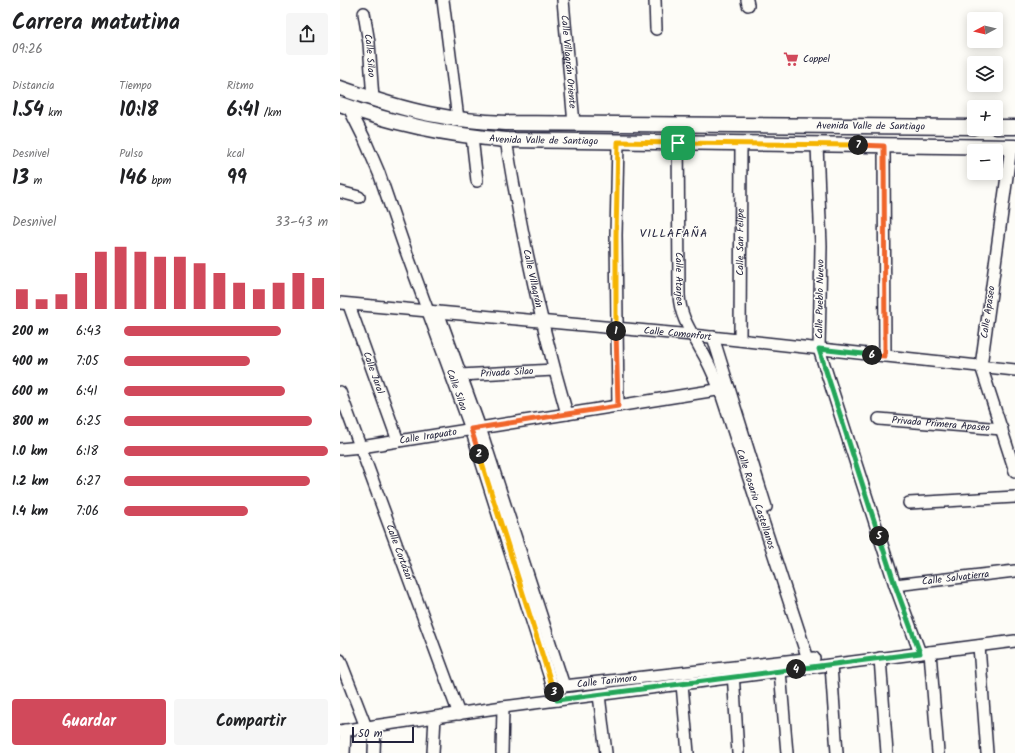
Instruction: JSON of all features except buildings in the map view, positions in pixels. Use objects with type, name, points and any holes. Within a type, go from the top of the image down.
[{"type":"main road","name":"Avenida Valle de Santiago","points":[[340,88],[401,107],[458,119],[506,123],[967,126]]},
{"type":"main road","name":"Avenida Valle de Santiago","points":[[345,106],[388,120],[472,138],[678,143],[1013,147]]},
{"type":"main road","points":[[1003,127],[1015,127]]},
{"type":"street","points":[[443,0],[458,119]]},
{"type":"street","name":"Calle Villagrán Oriente","points":[[563,0],[574,124]]},
{"type":"street","points":[[655,0],[656,30]]},
{"type":"street","name":"Calle Silao","points":[[364,13],[369,43],[373,99]]},
{"type":"street","name":"Calle Silao","points":[[345,106],[364,138],[379,173],[432,312],[475,429],[564,686]]},
{"type":"street","name":"Calle Atarjea","points":[[678,125],[679,303],[684,320],[692,335]]},
{"type":"street","points":[[472,138],[477,181]]},
{"type":"street","name":"Calle Villagrán","points":[[506,140],[528,262],[554,370],[567,414]]},
{"type":"street","points":[[618,142],[616,235],[618,406]]},
{"type":"street","name":"Calle San Felipe","points":[[740,340],[741,144]]},
{"type":"street","name":"Calle Pueblo Nuevo","points":[[817,145],[821,246],[819,349],[895,585],[925,653],[938,753]]},
{"type":"street","points":[[884,146],[885,356]]},
{"type":"street","name":"Calle Apaseo","points":[[1013,147],[981,366],[1015,471]]},
{"type":"street","points":[[340,192],[359,197]]},
{"type":"street","name":"Calle Comonfort","points":[[345,304],[713,337],[1015,370]]},
{"type":"street","name":"Calle Jaral","points":[[345,304],[398,441]]},
{"type":"street","name":"Calle Silao","points":[[432,312],[460,375],[557,700]]},
{"type":"street","name":"Calle Rosario Castellanos","points":[[692,335],[725,389]]},
{"type":"street","name":"Calle Rosario Castellanos","points":[[713,337],[725,389],[812,663]]},
{"type":"street","name":"Privada Silao","points":[[460,375],[554,370]]},
{"type":"street","name":"Calle Irapuato","points":[[340,449],[361,447],[725,389]]},
{"type":"street","name":"Calle Cortázar","points":[[340,392],[459,714]]},
{"type":"street","name":"Privada Primera Apaseo","points":[[880,419],[1002,429]]},
{"type":"street","points":[[909,503],[1015,497]]},
{"type":"street","name":"Calle Salvatierra","points":[[895,585],[1015,571]]},
{"type":"street","points":[[344,753],[342,730],[503,707],[682,684],[733,673],[780,671],[812,663],[831,665],[1015,641]]},
{"type":"street","points":[[979,646],[987,753]]},
{"type":"street","points":[[880,658],[887,753]]},
{"type":"street","points":[[340,660],[371,726],[374,753]]},
{"type":"street","name":"Calle Tarimoro","points":[[557,700],[557,693],[564,686],[733,673],[812,663]]},
{"type":"street","points":[[831,665],[837,753]]},
{"type":"street","points":[[780,671],[787,753]]},
{"type":"street","points":[[733,673],[738,753]]},
{"type":"street","points":[[682,684],[688,753]]},
{"type":"street","points":[[599,695],[606,753]]},
{"type":"street","points":[[502,753],[503,707]]},
{"type":"street","points":[[433,753],[434,717]]},
{"type":"place","name":"Coppel","points":[[791,59]]},
{"type":"district","name":"VILLAFAÑA","points":[[674,233]]},
{"type":"route","points":[[618,142],[678,143],[884,146],[885,356],[819,349],[895,585],[920,653],[557,700],[471,429],[618,406],[616,235],[618,142]]}]
